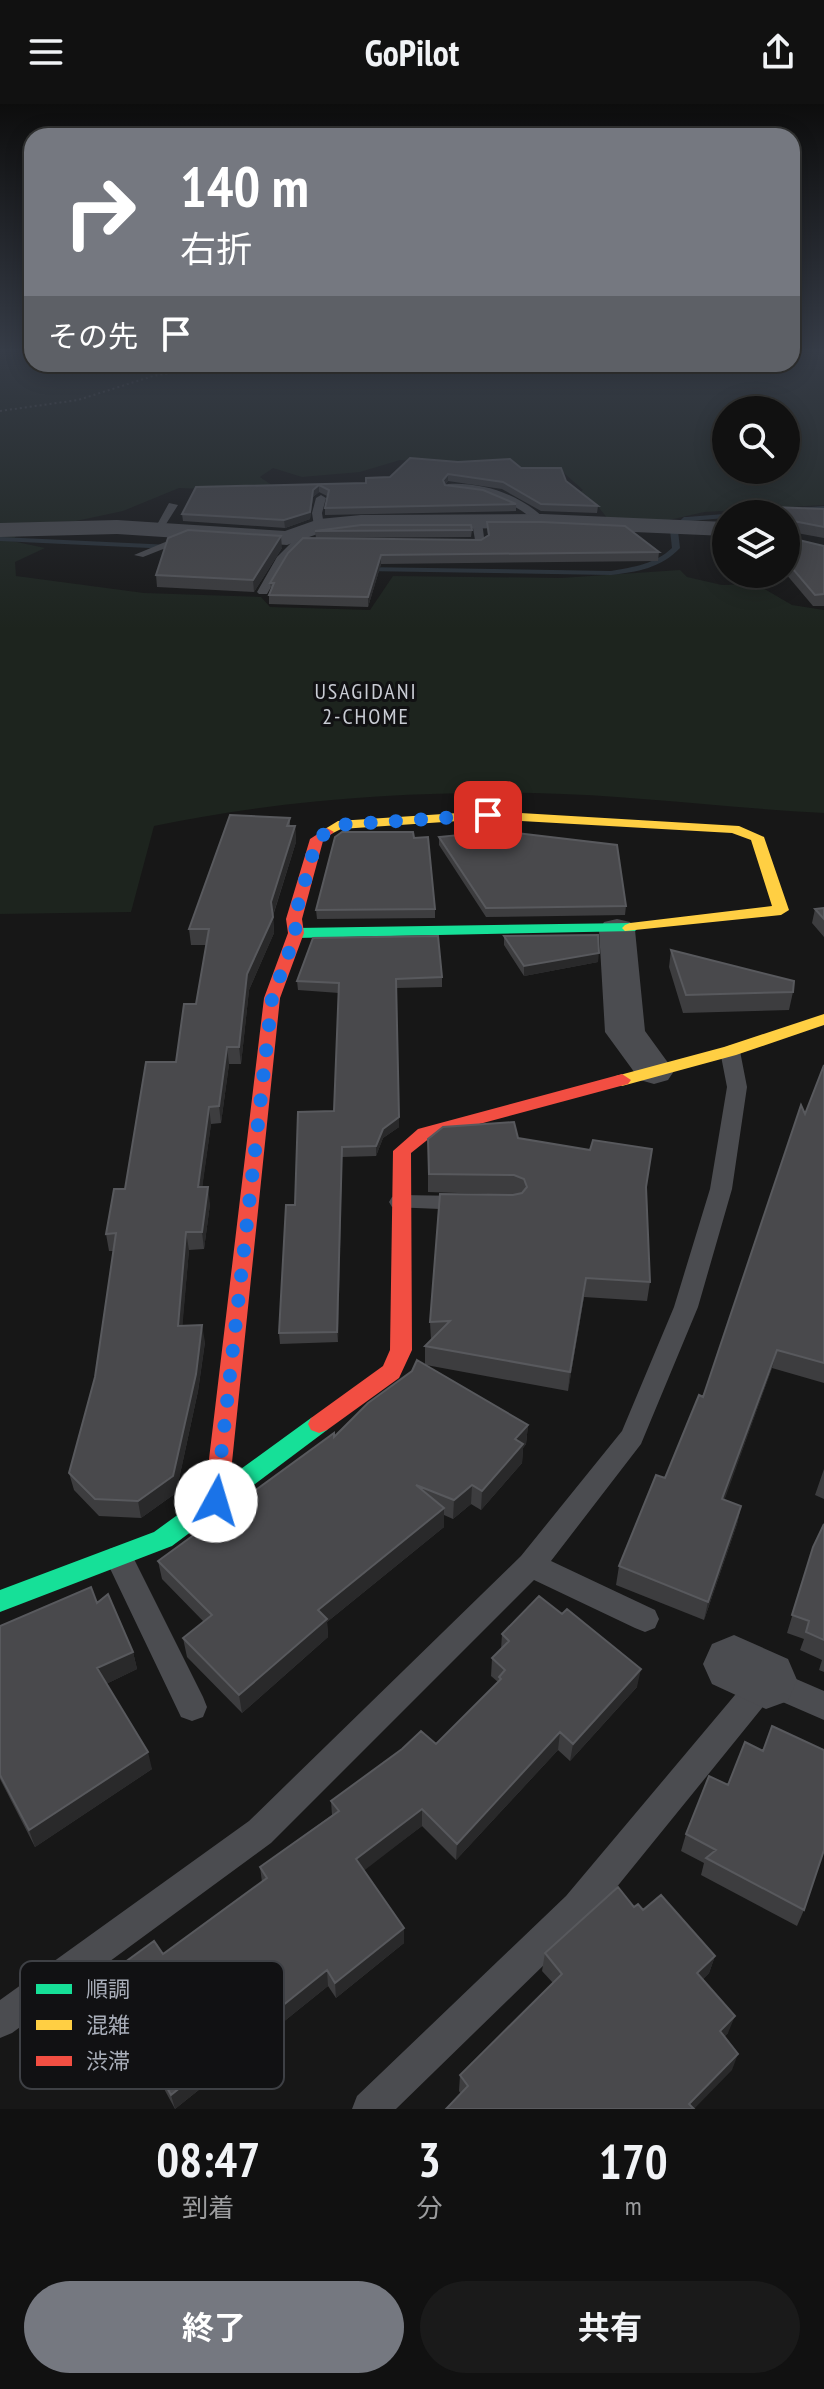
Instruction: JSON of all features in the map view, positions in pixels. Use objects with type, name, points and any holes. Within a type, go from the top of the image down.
[{"type":"street","points":[[0,530],[87,526],[161,541],[193,533],[296,540],[361,522],[542,521],[712,528]]},
{"type":"street","points":[[216,1501],[272,998],[296,933],[294,919],[317,839],[338,825],[488,815],[734,829],[757,837],[781,910],[617,930],[296,933]]},
{"type":"street","points":[[617,930],[625,1032],[654,1071]]},
{"type":"street","points":[[0,1601],[163,1539],[391,1372],[401,1350],[402,1151],[425,1133],[730,1051],[824,1019]]},
{"type":"lane","points":[[448,487],[486,489],[512,501],[542,521]]},
{"type":"lane","points":[[318,535],[317,513],[321,498]]},
{"type":"lane","points":[[139,555],[161,541],[173,505]]},
{"type":"lane","points":[[436,543],[481,543],[477,522]]},
{"type":"lane","points":[[263,592],[278,563],[296,540]]},
{"type":"lane","points":[[83,1961],[260,1832],[531,1565],[632,1437],[686,1307],[721,1189],[737,1087],[730,1051]]},
{"type":"lane","points":[[400,1202],[480,1204]]},
{"type":"lane","points":[[119,1558],[192,1707]]},
{"type":"lane","points":[[531,1565],[645,1619]]},
{"type":"lane","points":[[370,2109],[578,1908],[750,1672],[824,1706]]},
{"type":"lane","points":[[0,2021],[20,2006]]},
{"type":"shaded area","points":[[0,443],[712,443],[712,484],[800,484],[800,443],[824,443],[824,505],[800,506],[800,500],[712,500],[712,512],[665,521],[608,519],[596,504],[572,498],[583,490],[564,473],[400,460],[360,472],[302,477],[273,468],[260,477],[273,486],[249,491],[179,488],[123,511],[76,521],[27,523],[12,541],[45,548],[15,562],[16,576],[144,593],[261,597],[270,607],[370,610],[393,576],[561,578],[680,570],[687,577],[712,583],[712,588],[763,588],[792,605],[824,610],[824,813],[607,796],[439,794],[295,804],[154,826],[131,912],[0,914]]},
{"type":"building","points":[[410,458],[458,462],[510,459],[521,468],[561,468],[566,481],[598,506],[541,504],[503,482],[448,474],[443,480],[445,485],[483,490],[516,504],[325,508],[329,490],[319,485],[313,490],[310,512],[284,520],[182,514],[196,487],[366,483],[366,478],[390,477]]},
{"type":"building","points":[[800,508],[824,509],[824,527],[800,522]]},
{"type":"building","points":[[487,522],[625,526],[659,552],[381,555],[368,597],[269,595],[274,583],[270,583],[288,553],[303,538],[481,540],[489,535]]},
{"type":"building","points":[[361,525],[471,525],[472,530],[315,531]]},
{"type":"building","points":[[188,530],[281,536],[253,580],[156,575],[168,538]]},
{"type":"building","points":[[800,540],[824,546],[824,594],[815,595],[800,577]]},
{"type":"building","points":[[230,815],[290,818],[287,826],[295,826],[271,902],[273,917],[247,974],[239,1047],[227,1047],[219,1106],[209,1107],[198,1187],[208,1187],[202,1232],[186,1232],[178,1326],[202,1325],[196,1374],[173,1476],[138,1501],[95,1499],[69,1473],[95,1377],[116,1233],[106,1234],[114,1189],[125,1189],[146,1062],[176,1062],[184,1004],[196,1004],[209,929],[189,929]]},
{"type":"building","points":[[499,831],[617,845],[626,906],[486,908],[439,837]]},
{"type":"building","points":[[342,832],[413,832],[414,838],[428,837],[435,909],[316,910],[335,837]]},
{"type":"building","points":[[824,908],[824,919],[815,909]]},
{"type":"building","points":[[598,935],[599,953],[524,966],[504,936]]},
{"type":"building","points":[[438,936],[442,977],[396,979],[399,1117],[383,1129],[376,1146],[342,1147],[337,1332],[279,1333],[286,1205],[295,1205],[298,1112],[334,1111],[339,983],[297,981],[313,938]]},
{"type":"building","points":[[671,950],[794,981],[793,992],[686,995]]},
{"type":"building","points":[[824,1065],[824,1363],[777,1350],[722,1499],[741,1506],[708,1602],[619,1566],[656,1475],[665,1478],[699,1395],[703,1397],[801,1105],[805,1114]]},
{"type":"building","points":[[514,1122],[518,1138],[590,1150],[593,1140],[652,1149],[646,1187],[650,1282],[586,1278],[570,1372],[425,1346],[450,1321],[430,1322],[440,1194],[513,1195],[522,1193],[527,1187],[524,1179],[514,1175],[429,1174],[428,1139],[443,1127]]},
{"type":"building","points":[[417,1360],[528,1425],[515,1439],[523,1444],[482,1491],[472,1485],[454,1500],[416,1485],[444,1508],[318,1610],[327,1619],[239,1695],[183,1638],[212,1615],[158,1561],[334,1433],[334,1437],[368,1403],[412,1371]]},
{"type":"building","points":[[824,1524],[824,1640],[806,1632],[809,1621],[792,1615],[813,1547]]},
{"type":"building","points":[[91,1587],[97,1603],[108,1594],[133,1652],[97,1668],[148,1752],[29,1830],[0,1775],[0,1626]]},
{"type":"building","points":[[539,1596],[562,1614],[567,1609],[641,1669],[573,1744],[560,1732],[457,1844],[422,1809],[356,1859],[404,1928],[335,1983],[327,1970],[284,2004],[284,1961],[127,1961],[154,1941],[163,1954],[267,1878],[260,1867],[339,1811],[331,1801],[402,1749],[421,1731],[436,1744],[501,1679],[499,1677],[505,1670],[492,1658],[509,1641],[502,1634]]},
{"type":"building","points":[[772,1726],[824,1750],[824,1850],[804,1910],[706,1858],[716,1850],[686,1834],[709,1776],[728,1785],[745,1742],[763,1751]]},
{"type":"building","points":[[618,1887],[634,1907],[638,1904],[643,1910],[661,1895],[715,1956],[697,1973],[735,2016],[720,2031],[738,2054],[689,2104],[694,2109],[446,2109],[468,2086],[460,2075],[562,1974],[545,1953]]},
{"type":"waterway","points":[[363,569],[611,573],[662,560],[676,548],[674,530],[687,519],[824,508]]},
{"type":"waterway","points":[[0,539],[171,547]]},
{"type":"traffic: fast","points":[[296,933],[630,928]]},
{"type":"traffic: fast","points":[[0,1601],[163,1539],[319,1424]]},
{"type":"traffic: slow","points":[[327,832],[338,825],[488,815],[734,829],[757,837],[781,910],[630,928]]},
{"type":"traffic: slow","points":[[622,1080],[730,1051],[824,1019]]},
{"type":"traffic: jam","points":[[216,1501],[272,998],[296,933],[294,919],[317,839],[327,832]]},
{"type":"traffic: jam","points":[[319,1424],[391,1372],[401,1350],[402,1151],[425,1133],[622,1080]]},
{"type":"district","name":"USAGIDANI 2-CHOME","points":[[366,704]]},
{"type":"route","points":[[216,1501],[272,998],[296,933],[294,919],[317,839],[338,825],[488,815]]}]
